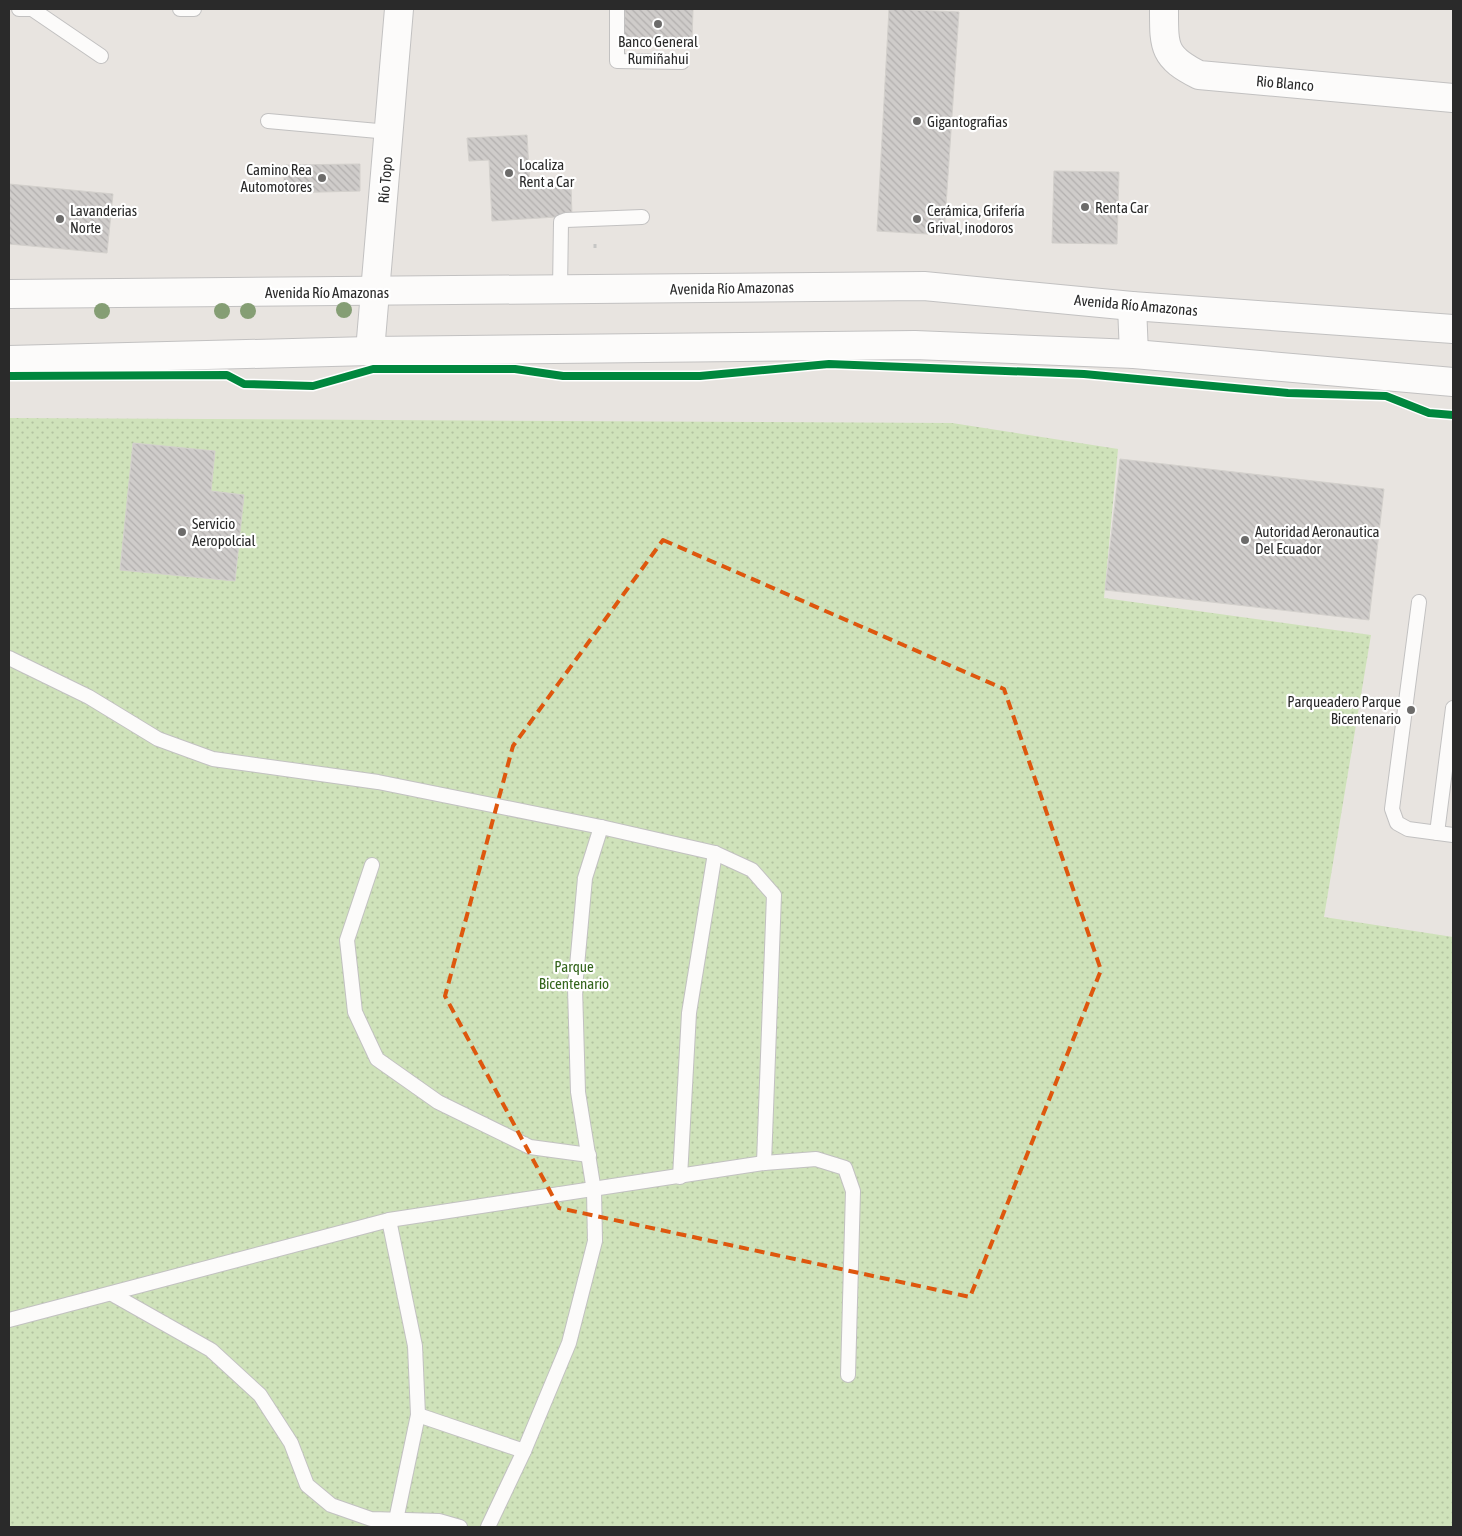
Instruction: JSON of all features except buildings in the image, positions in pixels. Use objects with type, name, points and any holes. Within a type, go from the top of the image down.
[{"type":"main road","name":"Río Topo","points":[[370,351],[399,9]]},
{"type":"main road","name":"Rio Blanco","points":[[1164,9],[1164,38],[1172,59],[1199,75],[1453,98]]},
{"type":"main road","name":"Avenida Río Amazonas","points":[[9,294],[924,286],[1132,306],[1453,329]]},
{"type":"main road","points":[[1132,306],[1134,354]]},
{"type":"main road","points":[[9,360],[370,351],[915,345],[1134,354],[1453,382]]},
{"type":"lane","points":[[19,9],[32,9],[102,56]]},
{"type":"lane","points":[[180,9],[194,9]]},
{"type":"lane","points":[[617,9],[617,61],[682,62]]},
{"type":"lane","points":[[268,121],[378,131],[389,130]]},
{"type":"lane","points":[[560,290],[560,222],[566,220],[642,217]]},
{"type":"lane","points":[[1419,602],[1392,809],[1397,823],[1408,829],[1453,835]]},
{"type":"lane","points":[[9,658],[89,697],[158,739],[214,759],[378,782],[601,827],[715,853],[752,870],[774,896],[764,1163]]},
{"type":"lane","points":[[1437,833],[1453,708]]},
{"type":"lane","points":[[488,1527],[524,1451],[568,1343],[595,1241],[594,1191],[578,1092],[575,988],[585,878],[601,827]]},
{"type":"lane","points":[[680,1177],[689,1013],[715,853]]},
{"type":"lane","points":[[372,865],[347,940],[355,1012],[377,1059],[438,1102],[530,1147],[589,1155]]},
{"type":"lane","points":[[9,1320],[389,1220],[594,1191],[764,1163],[816,1159],[845,1168],[852,1191],[848,1375]]},
{"type":"lane","points":[[389,1220],[415,1346],[418,1415],[396,1520]]},
{"type":"lane","points":[[112,1294],[210,1350],[260,1395],[291,1443],[307,1485],[331,1505],[371,1519],[438,1521],[460,1527]]},
{"type":"lane","points":[[418,1415],[524,1451]]},
{"type":"path","points":[[595,243],[595,248]]},
{"type":"highlighted area","points":[[663,540],[1004,689],[1101,970],[970,1297],[559,1208],[445,996],[513,746]]},
{"type":"green space","name":"Parque Bicentenario","points":[[9,418],[952,423],[1118,449],[1104,598],[1371,635],[1324,917],[1453,937],[1453,1527],[9,1527]]},
{"type":"cycle path","points":[[9,376],[227,375],[244,384],[313,386],[373,369],[515,369],[563,376],[700,376],[829,364],[1084,374],[1288,393],[1386,396],[1429,413],[1453,415]]},
{"type":"place","name":"Banco General Rumiñahui","points":[[658,24]]},
{"type":"place","name":"Gigantografias","points":[[917,121]]},
{"type":"place","name":"Localiza Rent a Car","points":[[509,173]]},
{"type":"place","name":"Camino Rea Automotores","points":[[322,178]]},
{"type":"place","name":"Renta Car","points":[[1085,207]]},
{"type":"place","name":"Lavanderias Norte","points":[[60,219]]},
{"type":"place","name":"Cerámica, Grifería Grival, inodoros","points":[[917,219]]},
{"type":"place","name":"Servicio Aeropolcial","points":[[182,532]]},
{"type":"place","name":"Autoridad Aeronautica Del Ecuador","points":[[1245,540]]},
{"type":"place","name":"Parqueadero Parque Bicentenario","points":[[1411,710]]}]
